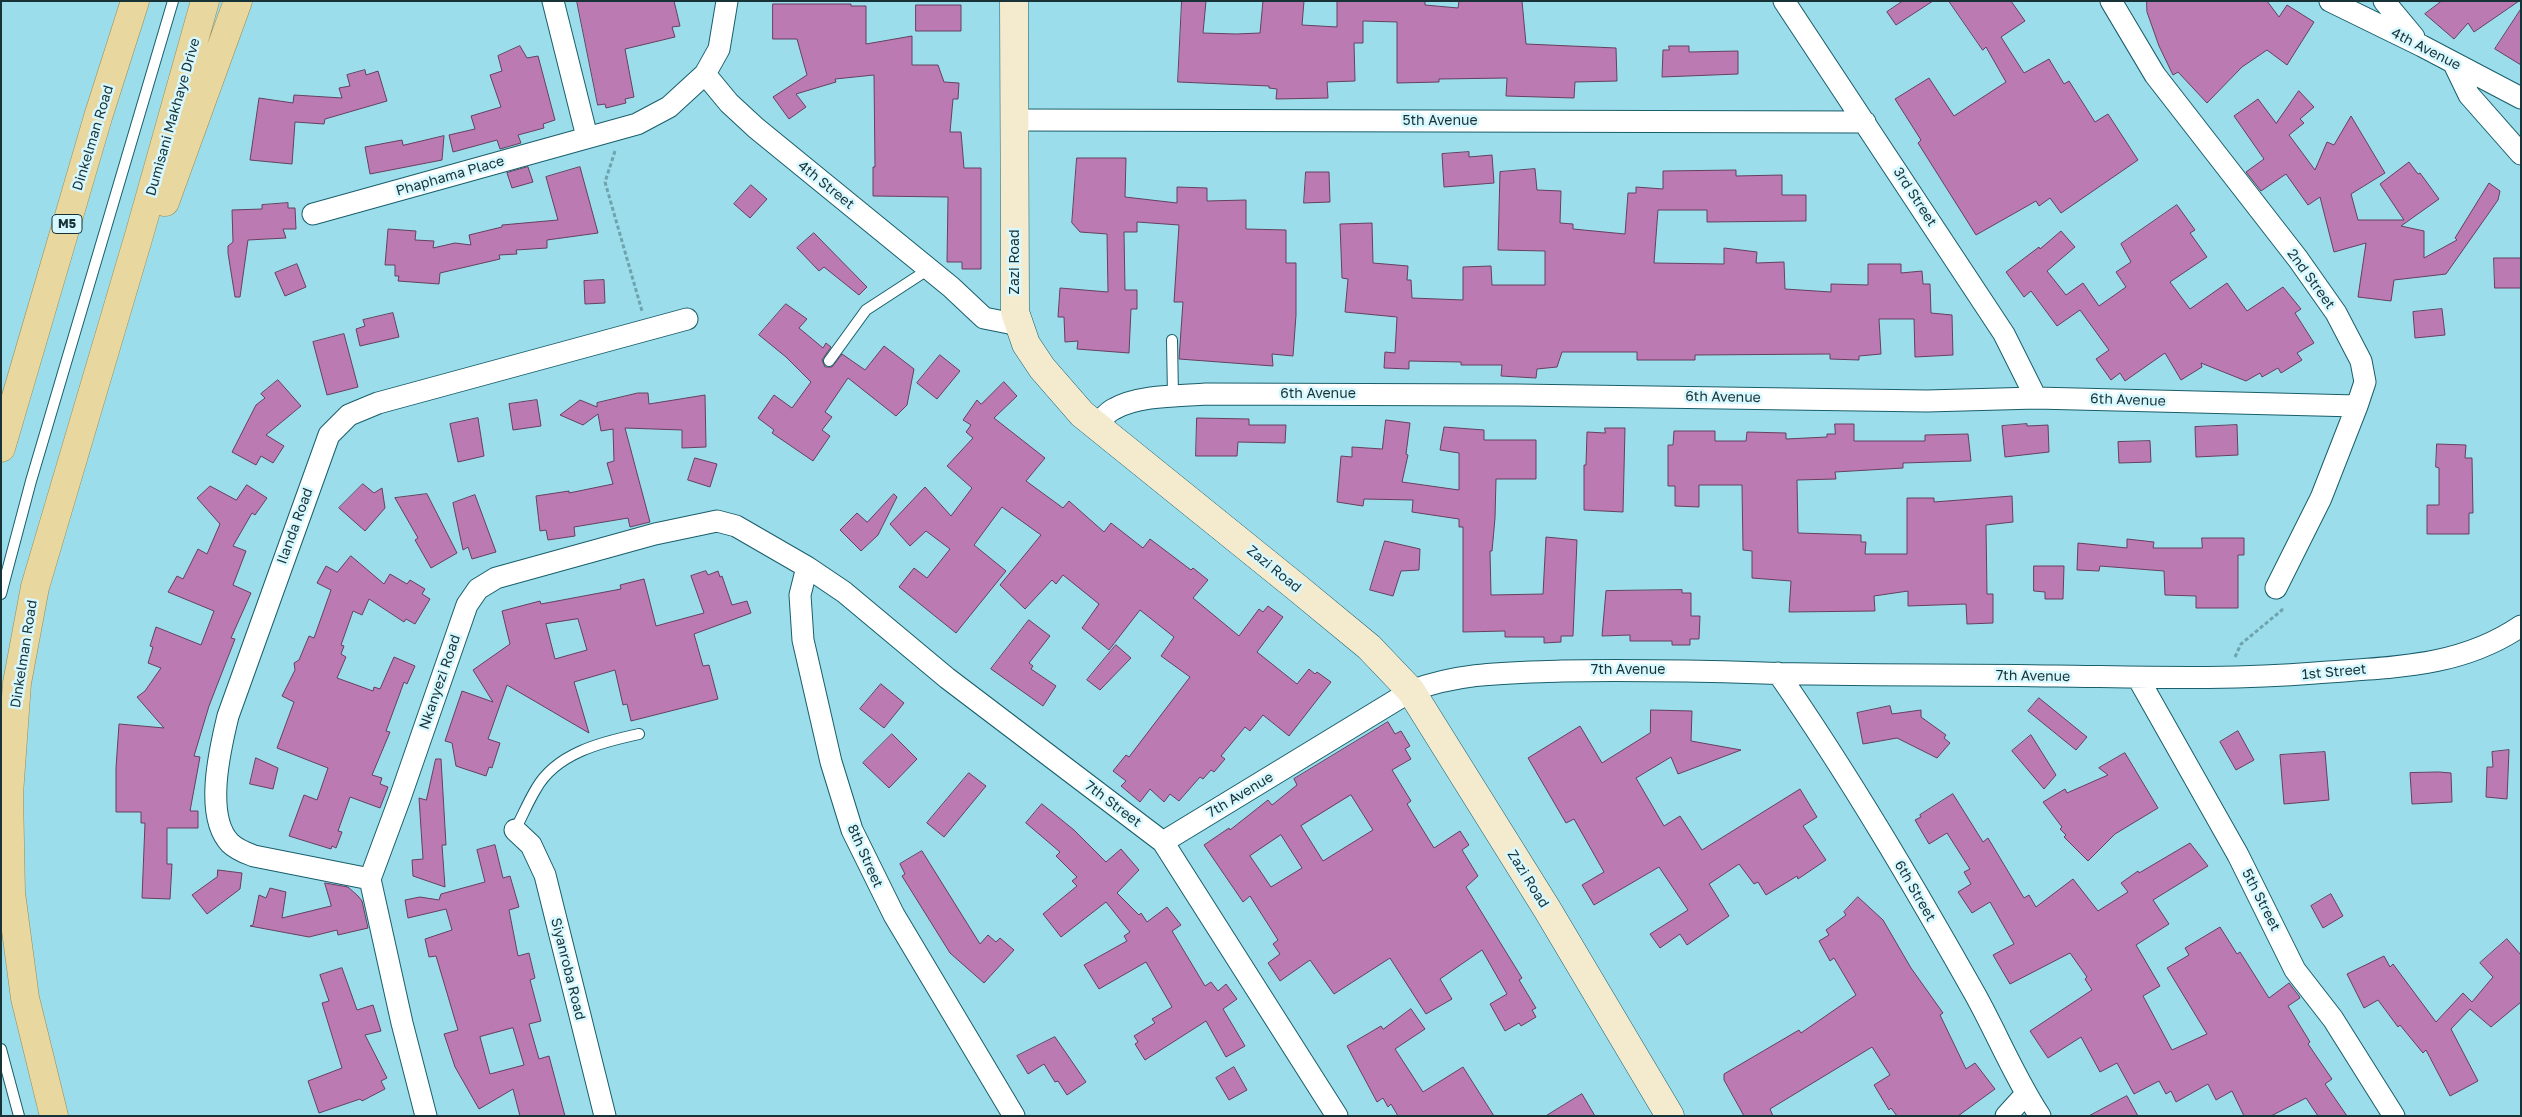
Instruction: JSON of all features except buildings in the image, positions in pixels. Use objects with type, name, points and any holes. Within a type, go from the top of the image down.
[{"type":"main road","name":"Dinkelman Road","points":[[1,448],[98,117],[135,1]]},
{"type":"main road","name":"Dumisani Makhaye Drive","points":[[140,232],[205,1]]},
{"type":"main road","points":[[93,392],[187,146],[238,1]]},
{"type":"main road","name":"Dinkelman Road","points":[[54,1116],[25,998],[11,894],[9,794],[17,683],[35,588],[140,232]]},
{"type":"street","points":[[553,1],[587,137]]},
{"type":"street","points":[[705,74],[719,49],[727,1]]},
{"type":"street","name":"Zazi Road","points":[[1014,1],[1015,312],[1026,344],[1042,368],[1071,402],[1361,641],[1411,691],[1552,918],[1670,1116]]},
{"type":"street","name":"3rd Street","points":[[1784,1],[2004,334],[2036,398]]},
{"type":"street","name":"2nd Street","points":[[2112,1],[2155,75],[2298,260],[2336,313],[2360,361],[2365,382],[2357,406],[2321,498],[2276,588]]},
{"type":"street","name":"4th Avenue","points":[[2330,1],[2422,46],[2521,98]]},
{"type":"street","points":[[2384,1],[2422,46]]},
{"type":"street","points":[[2454,64],[2469,95],[2521,154]]},
{"type":"street","name":"Phaphama Place","points":[[312,214],[621,129],[654,116],[669,107],[705,74]]},
{"type":"street","name":"4th Street","points":[[705,74],[729,103],[756,128],[929,269],[984,318],[1019,325]]},
{"type":"street","name":"5th Avenue","points":[[1015,120],[1865,122]]},
{"type":"street","name":"Ilanda Road","points":[[370,879],[254,856],[242,851],[231,844],[224,835],[216,804],[220,749],[228,716],[329,435],[349,415],[378,403],[687,320]]},
{"type":"street","name":"6th Avenue","points":[[1096,424],[1114,409],[1135,402],[1173,396],[1346,393],[1927,401],[2036,398],[2357,406]]},
{"type":"street","name":"Nkanyezi Road","points":[[370,879],[467,605],[472,596],[486,583],[555,561],[655,534],[717,521],[736,526],[807,566]]},
{"type":"street","name":"7th Street","points":[[807,566],[844,592],[947,678],[1163,842],[1337,1116]]},
{"type":"street","name":"8th Street","points":[[807,566],[800,595],[803,640],[831,762],[852,830],[894,916],[1014,1116]]},
{"type":"street","name":"1st Street","points":[[2138,678],[2260,678],[2418,665],[2450,659],[2479,650],[2521,626]]},
{"type":"street","name":"7th Avenue","points":[[1163,842],[1411,691],[1435,682],[1501,672],[1638,669],[2138,678]]},
{"type":"street","name":"6th Street","points":[[1778,673],[1879,829],[1977,998],[2026,1094],[2040,1116]]},
{"type":"street","name":"5th Street","points":[[2138,678],[2238,855],[2295,970],[2333,1019],[2394,1116]]},
{"type":"street","name":"Siyanroba Road","points":[[515,830],[531,845],[545,875],[604,1116]]},
{"type":"street","points":[[370,879],[402,1024],[426,1116]]},
{"type":"street","points":[[2006,1116],[2026,1094]]},
{"type":"lane","points":[[1,594],[31,481],[173,1]]},
{"type":"lane","points":[[829,361],[866,310],[929,269]]},
{"type":"lane","points":[[1172,340],[1173,396]]},
{"type":"lane","points":[[515,830],[536,788],[551,770],[569,757],[605,741],[639,734]]},
{"type":"lane","points":[[1,1049],[19,1116]]},
{"type":"path","points":[[621,129],[605,182],[647,330]]},
{"type":"path","points":[[2235,677],[2236,653],[2241,644],[2282,610],[2282,604],[2276,588]]}]
